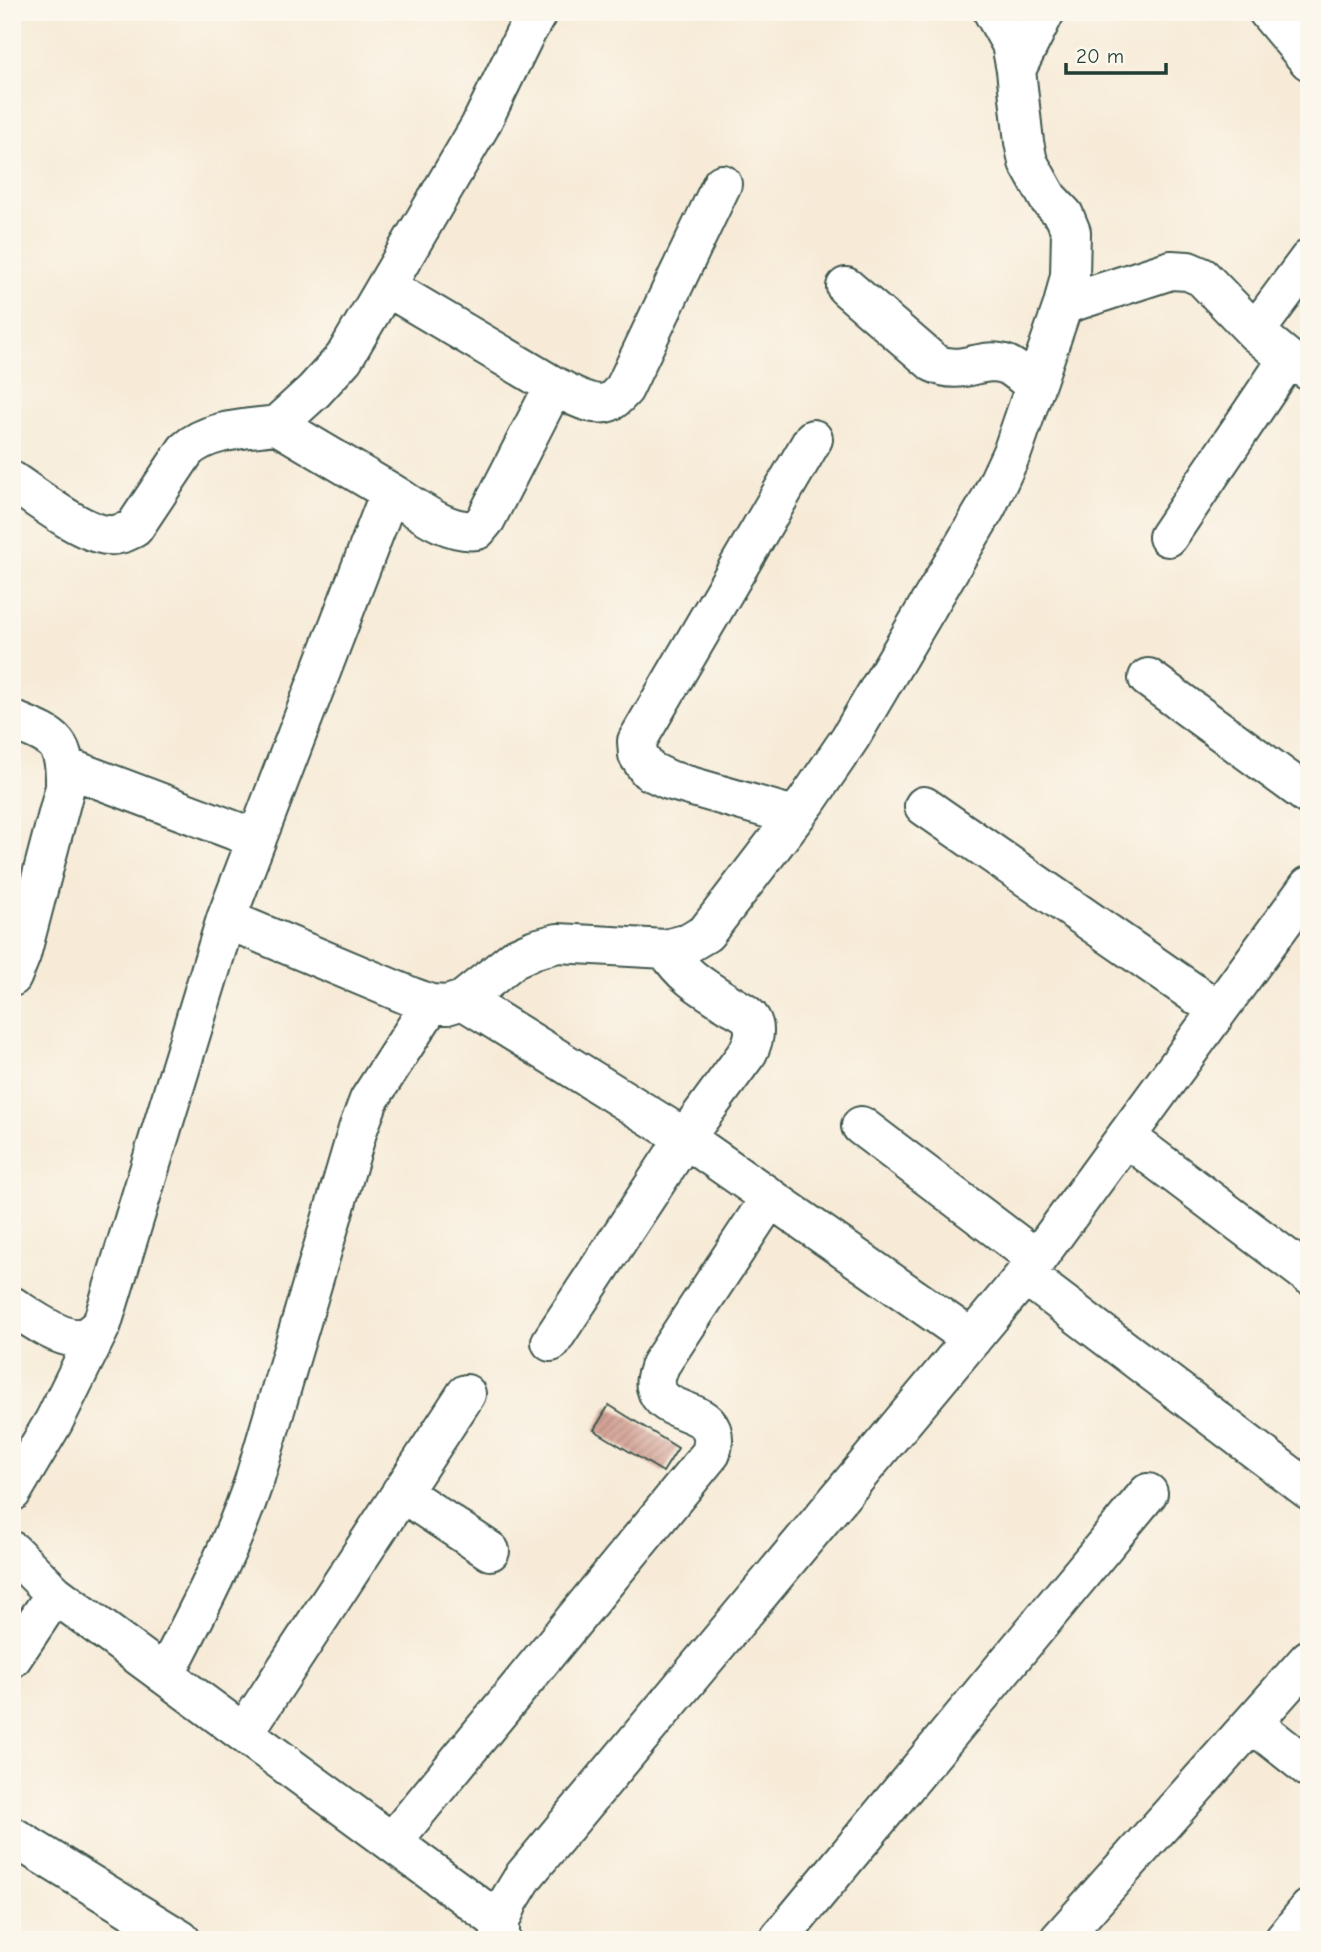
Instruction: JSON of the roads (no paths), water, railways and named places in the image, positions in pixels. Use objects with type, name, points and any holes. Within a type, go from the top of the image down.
[{"type":"street","points":[[12,481],[81,527],[106,535],[121,534],[134,528],[196,440],[210,435],[277,425],[345,358],[480,126],[538,12]]},
{"type":"street","points":[[165,1675],[216,1576],[242,1518],[369,1100],[447,1002],[515,958],[558,943],[666,948],[689,943],[706,933],[850,738],[987,506],[1013,450],[1063,305],[1070,275],[1071,232],[1064,215],[1048,198],[1028,162],[1011,44],[993,12]]},
{"type":"street","points":[[1016,70],[1045,12]]},
{"type":"street","points":[[1268,12],[1309,61]]},
{"type":"street","points":[[387,287],[554,387],[600,404],[612,401],[624,389],[722,184]]},
{"type":"street","points":[[1255,332],[1309,259]]},
{"type":"street","points":[[1063,305],[1171,270],[1188,271],[1202,277],[1255,332],[1298,365],[1168,537]]},
{"type":"street","points":[[846,287],[934,363],[945,369],[995,363],[1007,366],[1035,385]]},
{"type":"street","points":[[277,425],[450,528],[477,530],[486,519],[554,387]]},
{"type":"street","points":[[794,816],[669,780],[648,770],[638,755],[637,741],[813,439]]},
{"type":"street","points":[[12,1492],[54,1421],[102,1324],[226,919],[390,492]]},
{"type":"street","points":[[1148,678],[1309,796]]},
{"type":"street","points":[[12,720],[44,733],[62,749],[66,767],[62,800],[21,955],[12,977]]},
{"type":"street","points":[[66,767],[257,839]]},
{"type":"street","points":[[925,806],[1218,1010]]},
{"type":"street","points":[[12,1551],[55,1594],[392,1842],[500,1931],[510,1899],[524,1876],[1031,1267],[1309,886]]},
{"type":"street","points":[[226,919],[447,1002],[685,1138],[972,1339]]},
{"type":"street","points":[[551,1342],[685,1138],[754,1040],[754,1029],[749,1017],[689,978],[675,964],[666,948]]},
{"type":"street","points":[[861,1126],[1031,1267],[1309,1490]]},
{"type":"street","points":[[1126,1137],[1309,1275]]},
{"type":"street","points":[[392,1842],[711,1454],[715,1441],[713,1431],[705,1421],[664,1400],[656,1390],[655,1379],[660,1365],[770,1198]]},
{"type":"street","points":[[12,1306],[55,1332],[73,1338],[88,1336],[102,1324]]},
{"type":"street","points":[[244,1733],[466,1394]]},
{"type":"street","points":[[401,1492],[490,1551]]},
{"type":"street","points":[[778,1940],[1148,1493]]},
{"type":"street","points":[[12,1658],[55,1594]]},
{"type":"street","points":[[1059,1940],[1309,1659]]},
{"type":"street","points":[[1252,1723],[1309,1768]]},
{"type":"street","points":[[12,1836],[181,1940]]},
{"type":"street","points":[[1284,1940],[1309,1909]]}]
